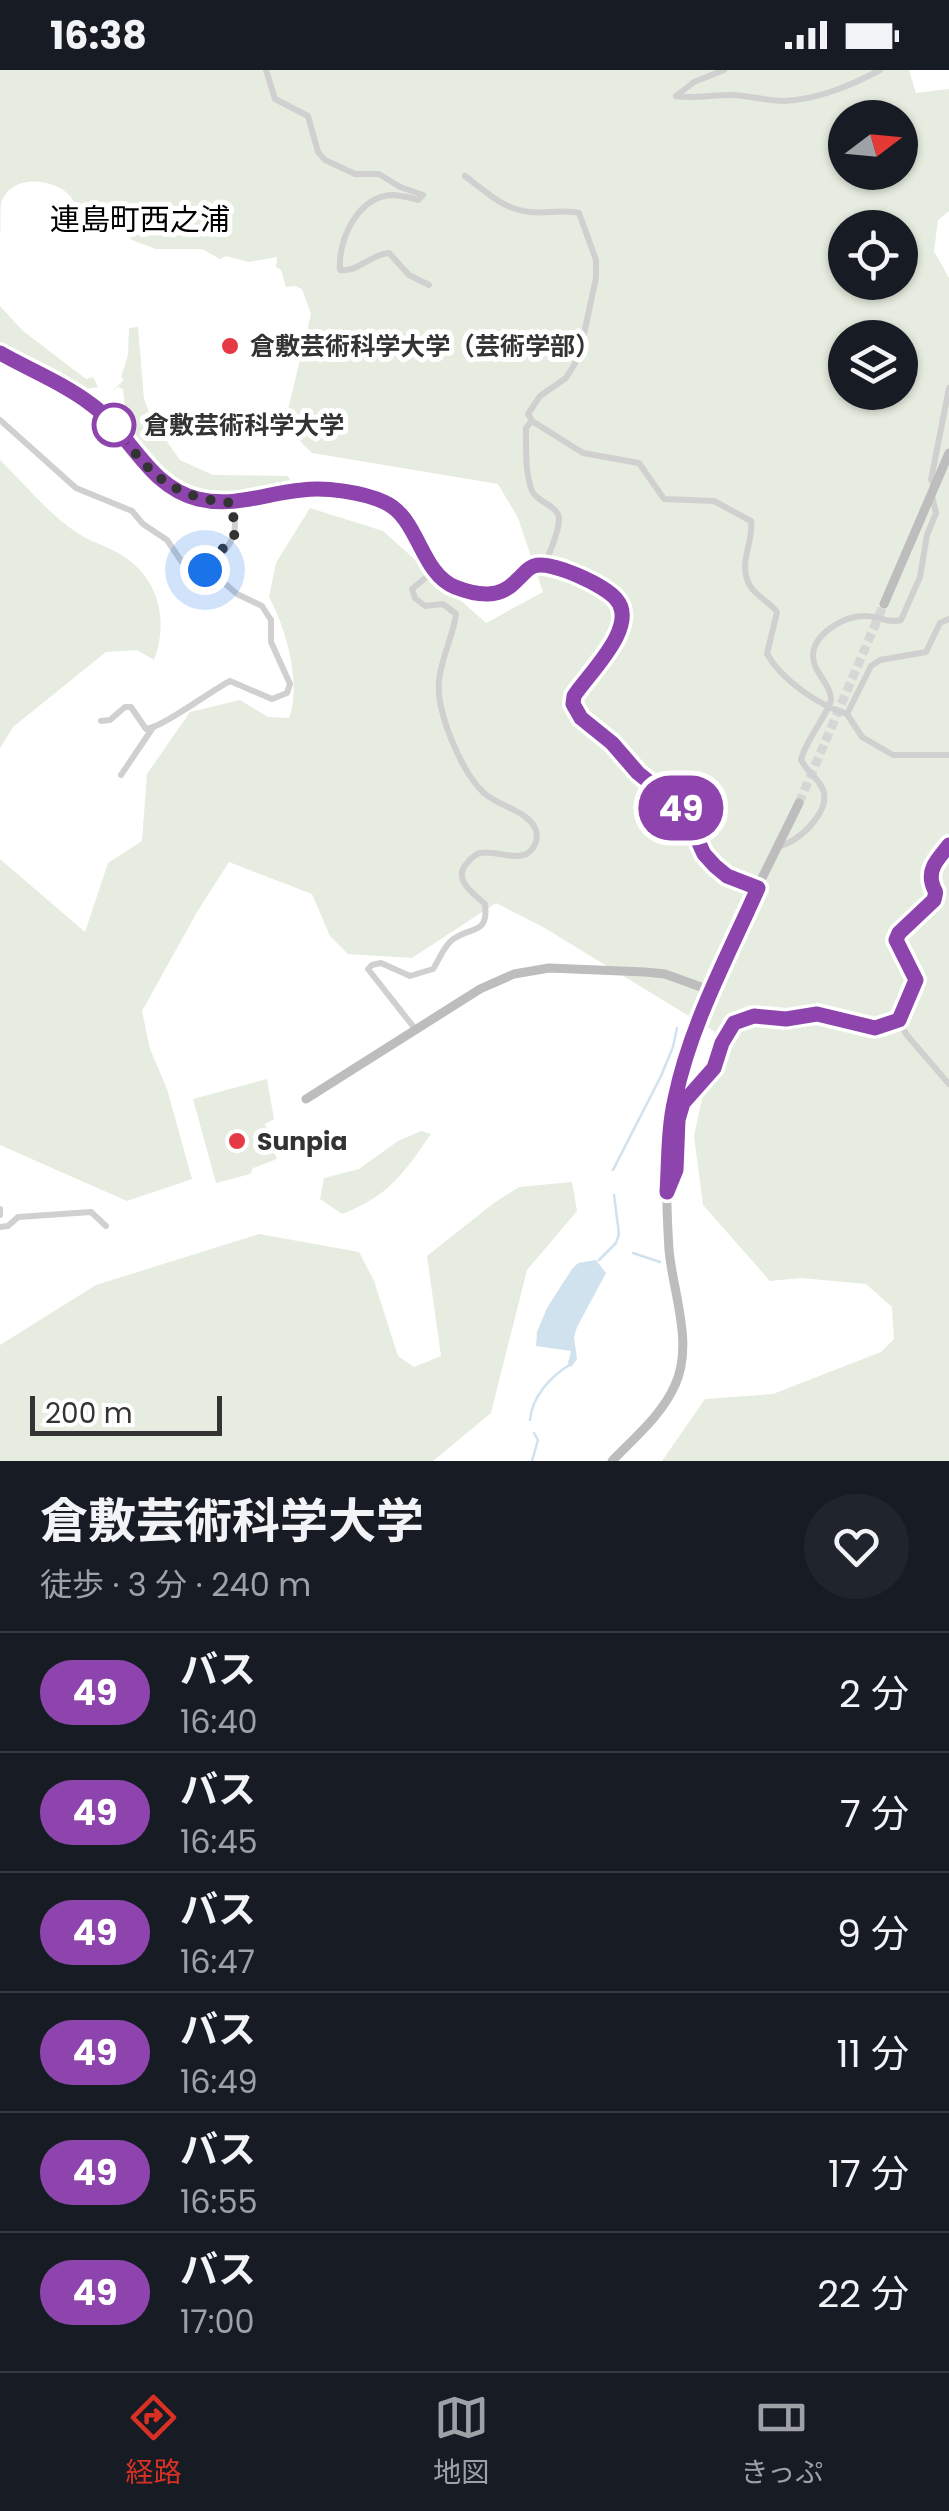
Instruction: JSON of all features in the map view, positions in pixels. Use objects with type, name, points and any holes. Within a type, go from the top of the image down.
[{"type":"street","points":[[266,70],[276,99],[308,116],[318,152],[325,160],[355,174],[378,174],[400,188],[423,195],[418,200],[388,196],[362,208],[350,225],[339,260],[340,270],[347,271],[389,253],[409,275],[430,285]]},
{"type":"street","points":[[724,70],[683,88],[676,96],[788,100],[822,95],[880,70]]},
{"type":"street","points":[[465,176],[511,207],[528,212],[579,213],[596,260],[593,298],[579,357],[566,378],[540,396],[528,414],[532,422],[583,452],[639,463],[664,499],[714,501],[751,521],[753,533],[744,558],[748,582],[777,612],[767,654],[775,668],[829,708],[846,714],[862,737],[893,755],[949,755]]},
{"type":"street","points":[[0,353],[92,405],[163,482],[194,498],[232,503],[322,489],[369,498],[396,508],[450,585],[481,594],[498,594],[512,586],[530,566],[546,564],[617,600],[623,614],[615,640],[574,696],[573,704],[581,718],[612,743],[638,773],[684,810],[704,854],[715,866],[727,876],[758,888]]},
{"type":"street","points":[[778,846],[787,845],[812,823],[824,800],[824,790],[801,760],[810,734],[829,708],[832,696],[813,661],[814,648],[832,627],[860,616],[892,623],[902,620],[908,611],[936,513],[931,480],[949,388]]},
{"type":"street","points":[[0,420],[76,488],[132,511],[167,540],[190,574],[199,574],[206,568],[235,534],[232,503]]},
{"type":"street","points":[[532,422],[526,428],[530,486],[534,496],[556,512],[559,520],[546,564]]},
{"type":"street","points":[[884,604],[949,453]]},
{"type":"street","points":[[101,721],[131,707],[146,729],[159,727],[176,712],[230,682],[272,698],[287,693],[290,684],[262,606],[237,594],[206,568]]},
{"type":"street","points":[[416,1030],[368,969],[372,964],[381,964],[410,976],[433,969],[448,943],[482,926],[487,918],[485,904],[462,881],[462,868],[480,853],[518,856],[531,850],[537,838],[532,823],[493,801],[464,770],[440,702],[439,681],[456,614],[444,604],[425,606],[414,598],[412,589],[436,570]]},
{"type":"street","points":[[846,714],[872,666],[880,660],[926,652],[940,623],[949,619]]},
{"type":"street","points":[[121,775],[152,728]]},
{"type":"street","points":[[612,1461],[658,1412],[680,1370],[682,1339],[670,1254],[667,1192],[675,1096],[712,991],[799,803]]},
{"type":"street","points":[[667,1192],[676,1170],[678,1120],[683,1103],[714,1068],[734,1023],[754,1016],[786,1019],[817,1014],[875,1028],[899,1020],[916,980],[896,940],[934,900],[931,868],[949,845]]},
{"type":"street","points":[[306,1099],[480,988],[532,970],[665,974],[712,991]]},
{"type":"street","points":[[899,1020],[906,1034],[949,1084]]},
{"type":"street","points":[[0,1227],[13,1224],[18,1217],[91,1212],[106,1226]]},
{"type":"shaded area","points":[[0,70],[909,70],[916,93],[949,89],[949,211],[938,220],[934,251],[949,278],[949,1461],[662,1461],[705,1399],[773,1394],[881,1352],[894,1339],[892,1307],[866,1284],[801,1278],[770,1281],[703,1205],[694,1136],[706,1081],[730,1041],[543,927],[496,903],[412,958],[348,954],[330,936],[312,894],[229,862],[142,1011],[150,1049],[167,1089],[192,1179],[127,1201],[0,1145],[0,859],[85,932],[108,863],[142,841],[147,774],[190,712],[240,700],[268,717],[289,718],[293,673],[281,624],[269,597],[276,563],[310,508],[383,531],[486,623],[543,592],[518,518],[498,484],[312,453],[290,431],[286,418],[311,314],[302,289],[286,287],[281,270],[276,267],[277,257],[249,262],[226,256],[220,259],[202,249],[156,249],[132,240],[114,218],[79,210],[62,190],[43,182],[13,187],[1,204],[0,236]]},
{"type":"shaded area","points":[[0,306],[23,331],[86,379],[93,377],[98,387],[81,390],[0,346]]},
{"type":"shaded area","points":[[138,327],[144,399],[152,420],[180,460],[213,475],[288,476],[293,486],[239,495],[205,494],[175,482],[149,462],[122,423],[126,418],[123,389],[118,387],[110,393],[124,380],[121,377],[128,355],[129,328]]},
{"type":"shaded area","points":[[0,460],[68,526],[120,554],[144,575],[157,601],[160,630],[154,660],[137,650],[106,652],[13,727],[0,748]]},
{"type":"shaded area","name":"Sunpia","points":[[267,1079],[274,1119],[265,1124],[277,1159],[253,1168],[250,1174],[216,1183],[193,1099]]},
{"type":"shaded area","points":[[421,1131],[431,1134],[384,1191],[342,1214],[320,1199],[324,1178],[359,1169],[398,1141]]},
{"type":"shaded area","points":[[572,1182],[577,1211],[527,1270],[491,1413],[433,1461],[0,1461],[0,1345],[96,1285],[259,1234],[359,1252],[374,1281],[398,1356],[414,1367],[441,1356],[427,1256],[519,1187]]},
{"type":"water","points":[[596,1260],[606,1273],[577,1327],[577,1359],[571,1367],[571,1351],[536,1346],[537,1332],[572,1269],[578,1263]]},
{"type":"waterway","points":[[613,1170],[661,1076],[677,1028]]},
{"type":"waterway","points":[[599,1260],[616,1243],[619,1234],[614,1195]]},
{"type":"waterway","points":[[633,1253],[660,1262]]},
{"type":"waterway","points":[[530,1420],[534,1403],[544,1388],[571,1364]]},
{"type":"waterway","points":[[532,1461],[538,1440],[534,1433]]},
{"type":"tunnel","points":[[799,803],[884,604]]},
{"type":"bus line","name":"49","points":[[0,353],[92,405],[114,425],[151,472],[194,498],[232,503],[322,489],[382,500],[396,508],[450,585],[481,594],[498,594],[512,586],[530,566],[546,564],[588,580],[617,600],[623,614],[621,626],[604,658],[574,696],[573,704],[581,718],[612,743],[638,773],[684,810],[704,854],[715,866],[727,876],[758,888],[685,1062],[672,1112],[667,1192],[676,1170],[678,1120],[683,1103],[714,1068],[734,1023],[754,1016],[786,1019],[802,1014],[875,1028],[899,1020],[916,980],[896,947],[896,940],[934,900],[931,868],[949,845]]},
{"type":"place","name":"倉敷芸術科学大学（芸術学部）","points":[[230,346]]},
{"type":"place","name":"倉敷芸術科学大学","points":[[114,425]]},
{"type":"place","name":"Sunpia","points":[[237,1141]]},
{"type":"district","name":"連島町西之浦","points":[[140,219]]},
{"type":"route","points":[[114,425],[140,460],[163,482],[194,498],[232,503],[235,534],[205,570]]}]
